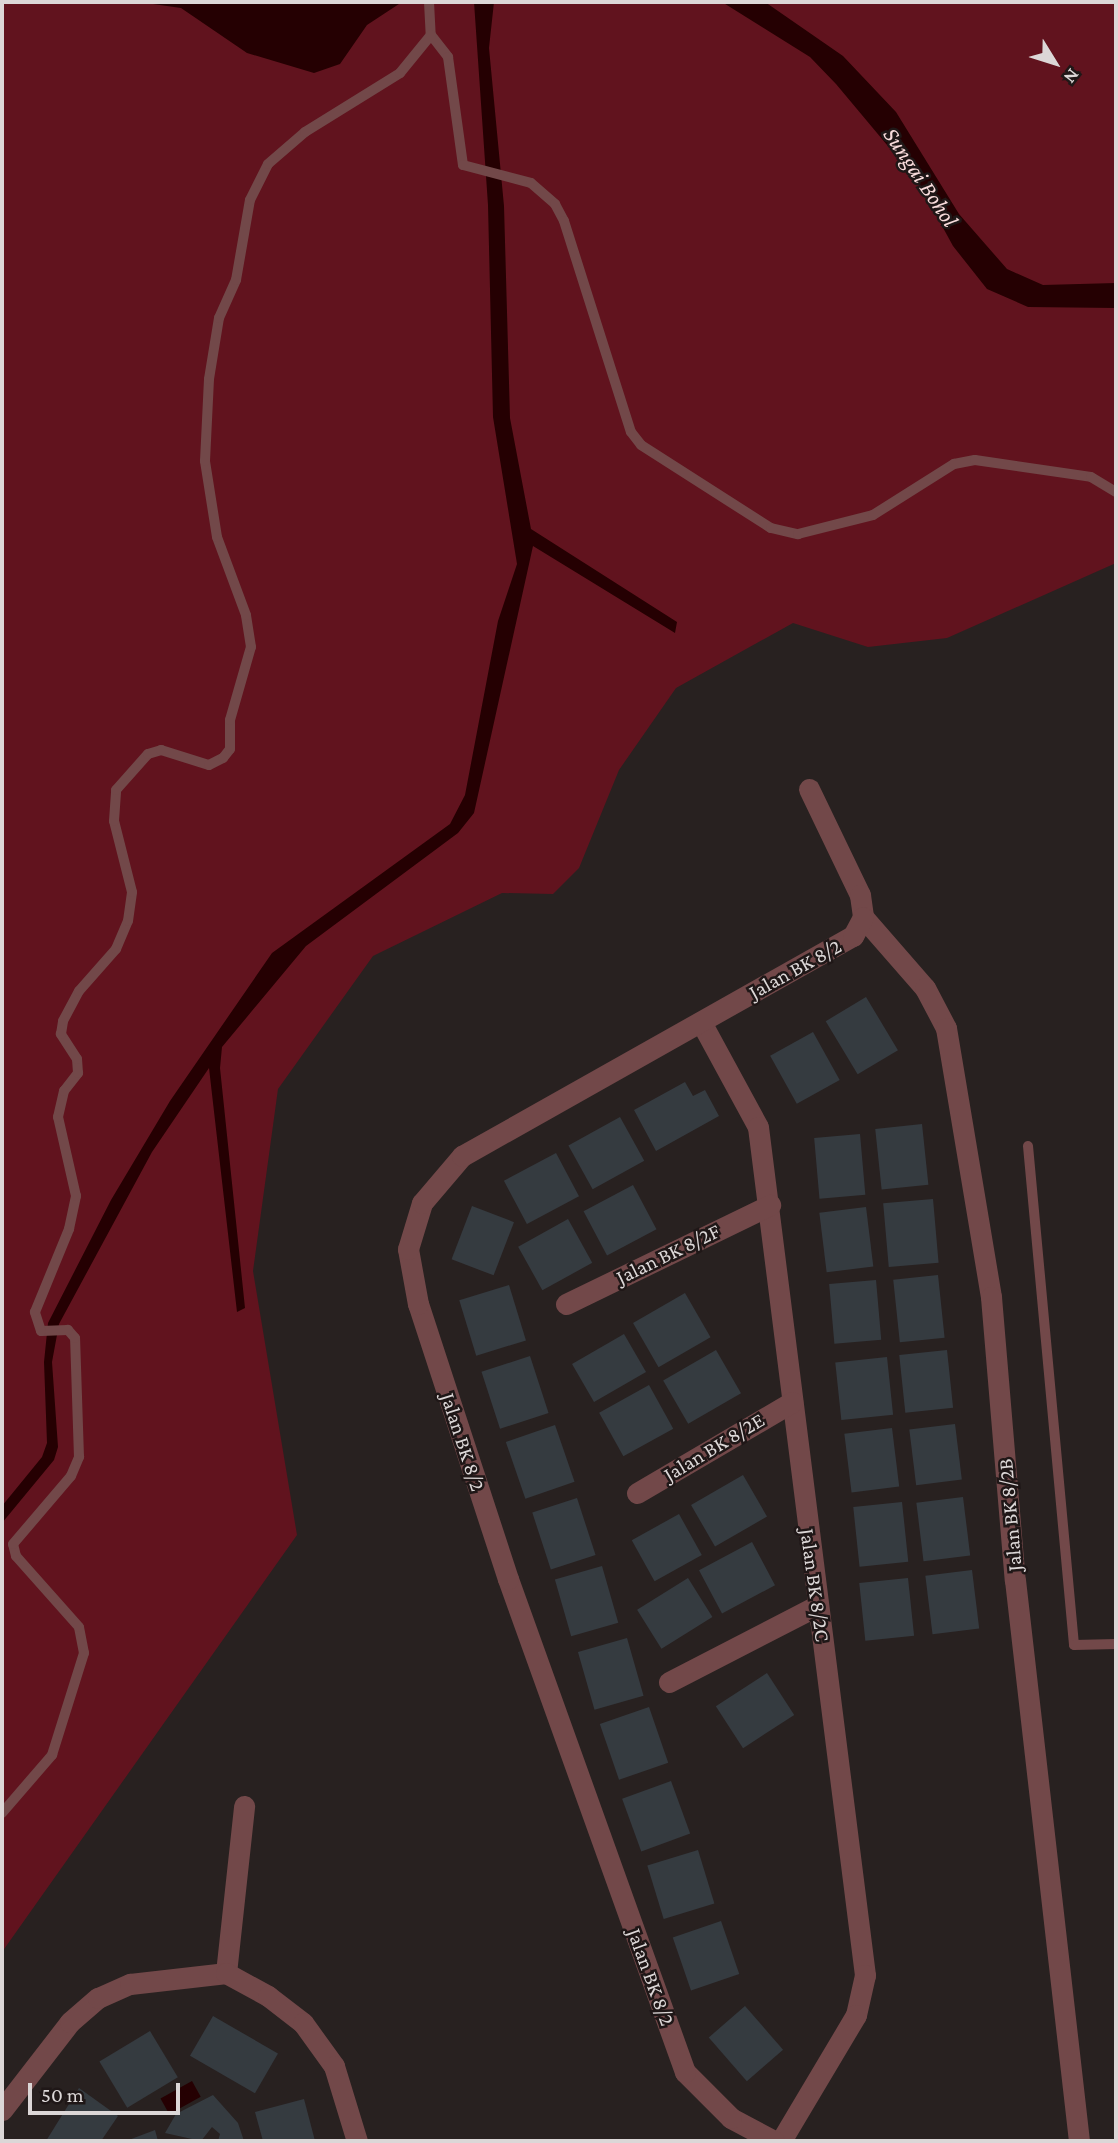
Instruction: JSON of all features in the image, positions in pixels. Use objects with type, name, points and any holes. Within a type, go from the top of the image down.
[{"type":"street","points":[[809,789],[860,895],[863,917]]},
{"type":"street","name":"Jalan BK 8/2","points":[[774,2141],[730,2118],[685,2072],[508,1579],[418,1304],[408,1249],[422,1203],[462,1156],[853,936],[863,917]]},
{"type":"street","name":"Jalan BK 8/2B","points":[[863,917],[925,988],[946,1028],[991,1297],[1015,1580],[1079,2141]]},
{"type":"street","name":"Jalan BK 8/2C","points":[[701,1022],[758,1128],[770,1205],[816,1606],[832,1694],[865,1975],[856,2015],[781,2141]]},
{"type":"street","name":"Jalan BK 8/2F","points":[[566,1304],[770,1205]]},
{"type":"street","name":"Jalan BK 8/2E","points":[[637,1493],[792,1402]]},
{"type":"street","points":[[669,1682],[816,1606]]},
{"type":"street","points":[[226,1973],[244,1805]]},
{"type":"street","points":[[2,2110],[70,2022],[98,1998],[130,1983],[226,1973],[268,1996],[303,2023],[334,2066],[357,2141]]},
{"type":"lane","points":[[429,2],[431,35],[448,57],[461,157],[469,170],[511,177],[543,191],[564,220],[631,432],[641,445],[771,528],[798,534],[873,514],[943,470],[975,460],[1091,477],[1116,492]]},
{"type":"lane","points":[[2,1813],[52,1755],[84,1653],[79,1627],[16,1556],[13,1544],[71,1476],[79,1457],[77,1349],[68,1330],[41,1331],[34,1312],[69,1228],[76,1196],[58,1117],[64,1090],[78,1073],[77,1059],[61,1034],[63,1021],[79,991],[116,949],[130,909],[130,873],[114,821],[116,790],[148,754],[161,750],[209,765],[223,758],[230,749],[230,720],[246,679],[250,629],[217,537],[204,425],[215,340],[236,279],[250,200],[268,163],[304,132],[400,72],[431,35]]},
{"type":"lane","points":[[1028,1146],[1074,1645],[1116,1644]]},
{"type":"shaded area","points":[[2,2],[1116,2],[1116,563],[947,638],[868,647],[793,623],[676,688],[619,770],[579,868],[553,894],[502,893],[373,956],[278,1089],[253,1271],[297,1535],[2,1952]]},
{"type":"water","points":[[139,2],[402,2],[367,25],[340,64],[314,73],[247,53],[181,8]]},
{"type":"water","points":[[474,2],[494,2],[489,48],[504,206],[510,418],[531,529],[677,622],[675,633],[533,546],[474,813],[458,833],[306,946],[222,1047],[220,1068],[245,1308],[237,1312],[209,1068],[152,1152],[59,1324],[52,1362],[58,1447],[54,1460],[2,1523],[2,1506],[42,1457],[47,1443],[44,1362],[48,1323],[111,1200],[170,1101],[272,953],[450,824],[465,795],[498,621],[517,564],[493,417],[488,205]]},
{"type":"water","name":"Sungai Bohol","points":[[722,2],[765,2],[843,56],[896,112],[959,214],[1007,269],[1043,285],[1116,283],[1116,308],[1028,307],[987,289],[953,246],[918,182],[836,84],[810,57]]},
{"type":"water","points":[[192,2081],[201,2097],[169,2114],[161,2098]]},
{"type":"building","points":[[866,997],[898,1050],[858,1074],[826,1021]]},
{"type":"building","points":[[813,1032],[840,1080],[797,1104],[770,1056]]},
{"type":"building","points":[[685,1082],[693,1096],[705,1090],[719,1116],[656,1151],[634,1110]]},
{"type":"building","points":[[620,1117],[644,1161],[593,1189],[568,1146]]},
{"type":"building","points":[[922,1124],[928,1185],[882,1190],[875,1129]]},
{"type":"building","points":[[860,1134],[865,1195],[819,1199],[814,1138]]},
{"type":"building","points":[[556,1153],[579,1196],[527,1224],[504,1181]]},
{"type":"building","points":[[633,1185],[656,1229],[607,1255],[584,1211]]},
{"type":"building","points":[[933,1199],[939,1263],[889,1267],[883,1203]]},
{"type":"building","points":[[472,1206],[514,1222],[494,1275],[452,1259]]},
{"type":"building","points":[[866,1207],[873,1267],[827,1272],[819,1213]]},
{"type":"building","points":[[568,1219],[592,1263],[542,1290],[518,1247]]},
{"type":"building","points":[[938,1275],[945,1338],[900,1342],[893,1280]]},
{"type":"building","points":[[876,1280],[881,1340],[834,1344],[829,1284]]},
{"type":"building","points":[[509,1285],[526,1340],[476,1356],[459,1300]]},
{"type":"building","points":[[685,1293],[710,1337],[659,1367],[633,1323]]},
{"type":"building","points":[[624,1334],[646,1372],[594,1402],[572,1364]]},
{"type":"building","points":[[716,1350],[741,1393],[688,1424],[663,1380]]},
{"type":"building","points":[[947,1350],[953,1408],[905,1413],[899,1355]]},
{"type":"building","points":[[530,1356],[549,1413],[500,1429],[481,1372]]},
{"type":"building","points":[[887,1357],[893,1415],[841,1420],[835,1362]]},
{"type":"building","points":[[649,1385],[673,1429],[623,1456],[599,1413]]},
{"type":"building","points":[[955,1424],[962,1480],[916,1485],[909,1430]]},
{"type":"building","points":[[555,1425],[575,1482],[525,1499],[506,1442]]},
{"type":"building","points":[[892,1428],[899,1487],[852,1492],[844,1434]]},
{"type":"building","points":[[743,1475],[767,1517],[715,1547],[691,1505]]},
{"type":"building","points":[[963,1497],[970,1556],[924,1561],[916,1503]]},
{"type":"building","points":[[577,1498],[596,1555],[551,1570],[532,1513]]},
{"type":"building","points":[[902,1502],[908,1562],[860,1567],[853,1507]]},
{"type":"building","points":[[679,1514],[702,1555],[655,1581],[632,1540]]},
{"type":"building","points":[[752,1542],[775,1585],[722,1613],[699,1570]]},
{"type":"building","points":[[602,1566],[618,1623],[571,1636],[555,1580]]},
{"type":"building","points":[[972,1570],[979,1629],[933,1634],[925,1576]]},
{"type":"building","points":[[688,1578],[712,1617],[661,1649],[637,1610]]},
{"type":"building","points":[[908,1578],[914,1636],[865,1641],[859,1583]]},
{"type":"building","points":[[627,1638],[644,1696],[595,1710],[578,1652]]},
{"type":"building","points":[[767,1673],[794,1715],[743,1748],[716,1706]]},
{"type":"building","points":[[649,1707],[668,1763],[619,1780],[600,1724]]},
{"type":"building","points":[[671,1781],[690,1834],[641,1851],[622,1799]]},
{"type":"building","points":[[698,1850],[714,1904],[664,1919],[647,1865]]},
{"type":"building","points":[[721,1921],[739,1974],[691,1991],[673,1938]]},
{"type":"building","points":[[745,2006],[783,2050],[747,2081],[709,2037]]},
{"type":"building","points":[[213,2016],[278,2054],[255,2093],[190,2056]]},
{"type":"building","points":[[150,2031],[178,2077],[127,2108],[99,2061]]},
{"type":"building","points":[[79,2088],[118,2116],[101,2141],[46,2141]]},
{"type":"building","points":[[213,2095],[238,2123],[244,2141],[218,2141],[220,2134],[212,2127],[201,2141],[165,2133],[176,2114]]},
{"type":"building","points":[[304,2099],[315,2141],[263,2141],[255,2112]]},
{"type":"building","points":[[155,2130],[158,2141],[126,2141]]}]
